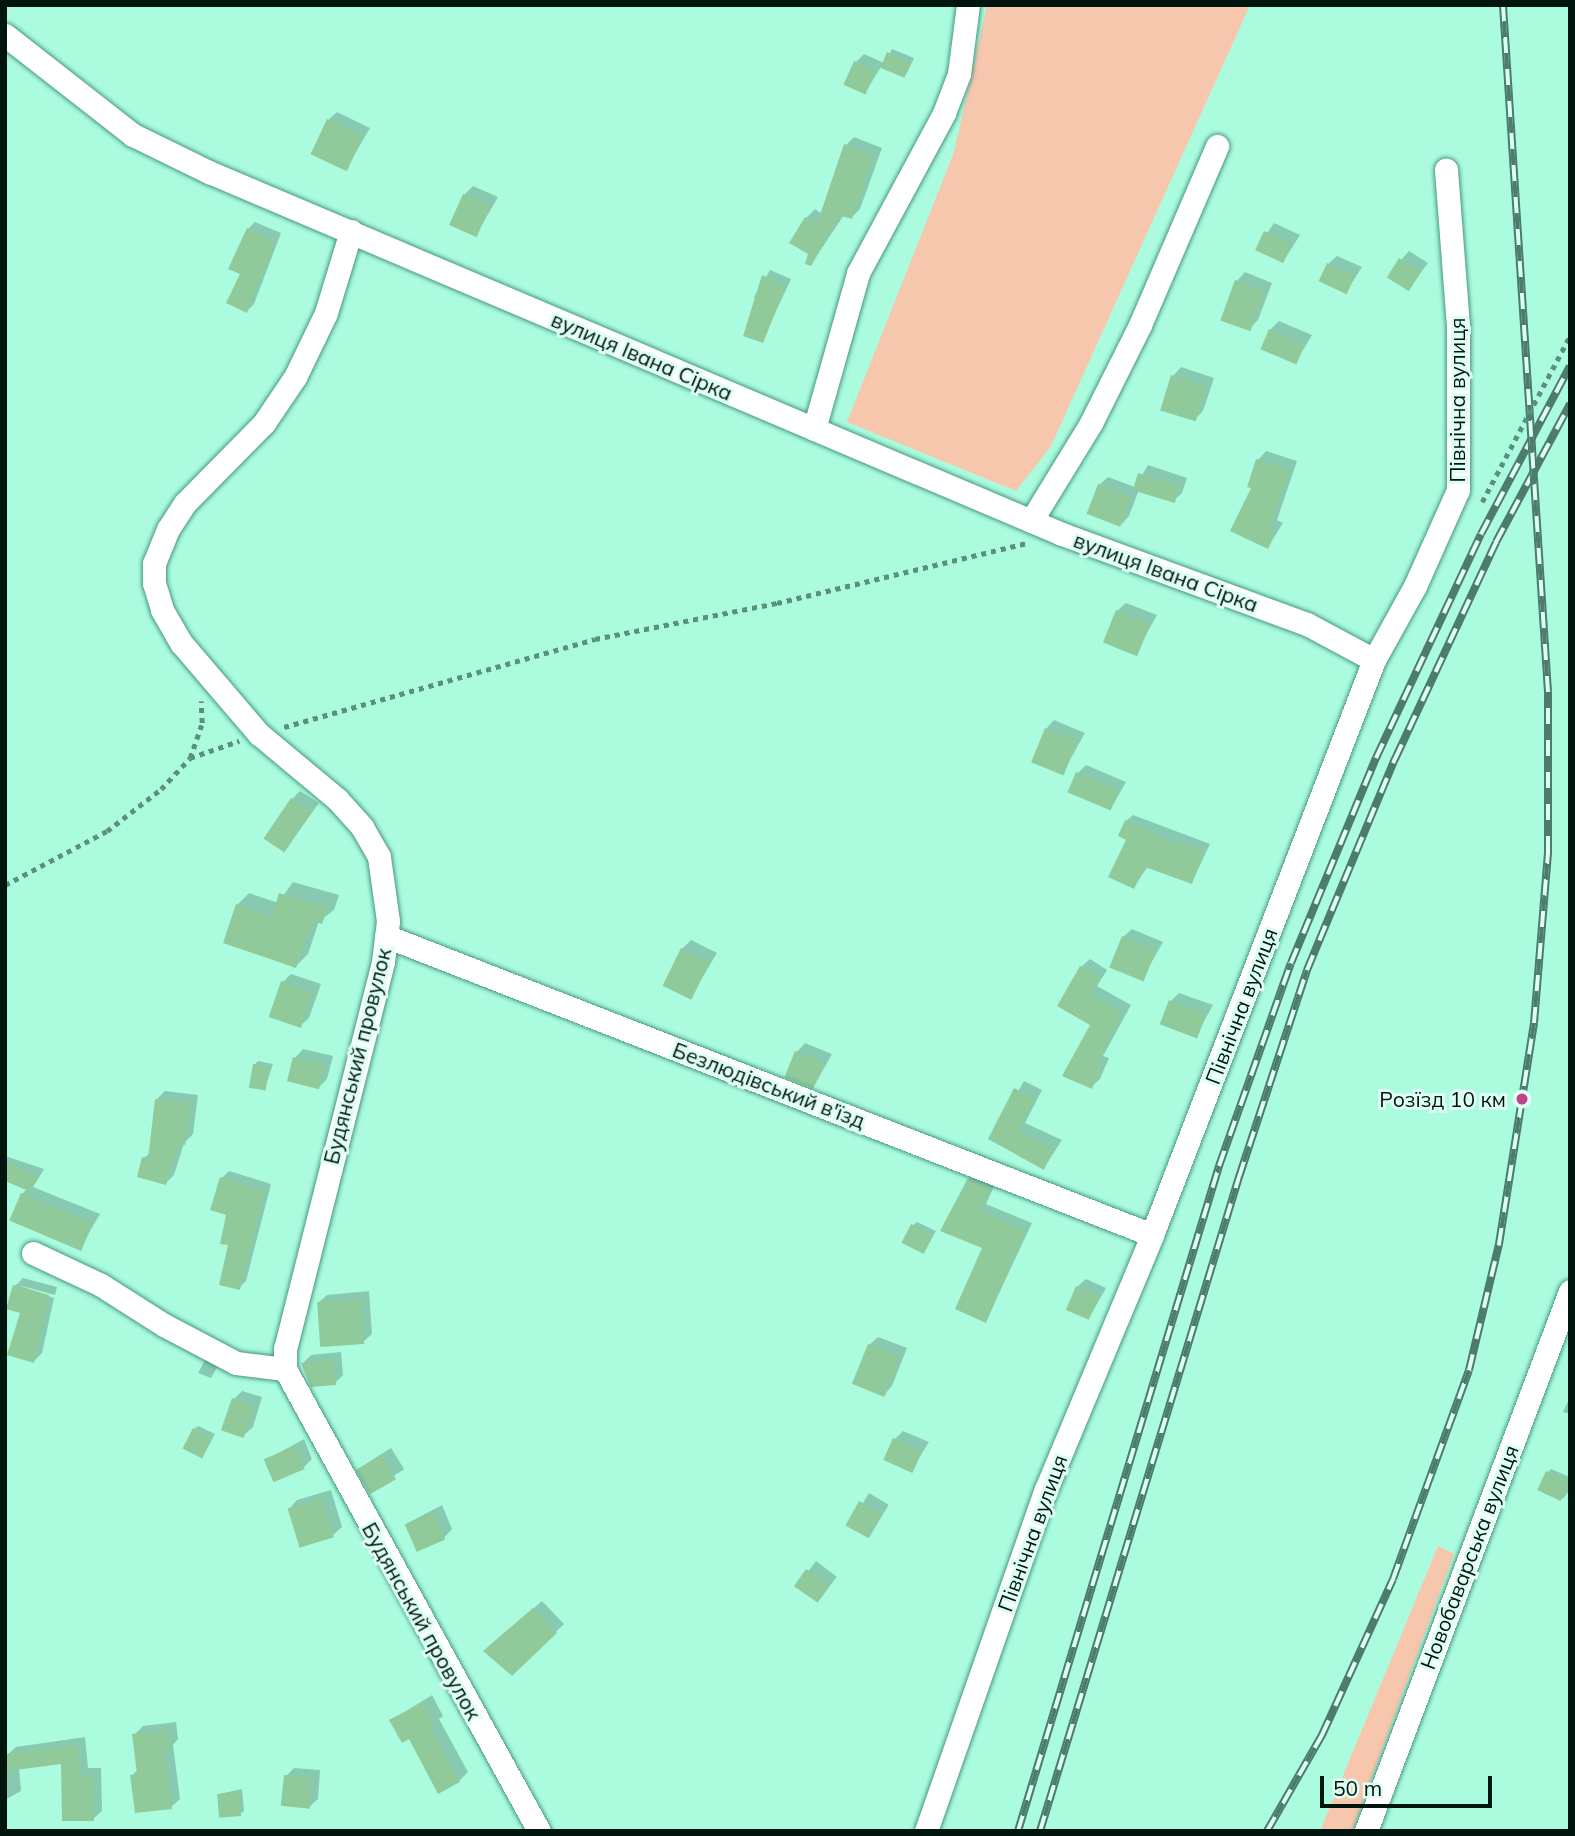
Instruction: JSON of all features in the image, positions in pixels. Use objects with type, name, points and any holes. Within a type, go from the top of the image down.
[{"type":"street","points":[[814,429],[858,273],[944,113],[959,75],[968,5]]},
{"type":"street","name":"вулиця Івана Сірка","points":[[5,35],[133,135],[351,232],[1062,534],[1307,624],[1374,660]]},
{"type":"street","points":[[1031,521],[1091,423],[1140,325],[1217,146]]},
{"type":"street","name":"Північна вулиця","points":[[926,1831],[1046,1489],[1152,1236],[1374,660],[1422,574],[1458,490],[1458,326],[1446,169]]},
{"type":"street","name":"Будянський провулок","points":[[351,232],[326,313],[295,377],[264,423],[186,503],[168,529],[154,563],[162,610],[182,644],[259,734],[337,799],[362,827],[379,858],[386,890],[386,936],[285,1348],[285,1369],[539,1831]]},
{"type":"street","name":"Безлюдівський в'їзд","points":[[386,936],[1152,1236]]},
{"type":"street","points":[[33,1253],[101,1285],[164,1325],[236,1363],[285,1369]]},
{"type":"street","name":"Новобаварська вулиця","points":[[1367,1827],[1570,1291]]},
{"type":"path","points":[[1482,502],[1570,336]]},
{"type":"path","points":[[190,758],[259,734],[595,639],[777,603],[1062,534]]},
{"type":"path","points":[[5,885],[107,831],[161,789],[190,758],[202,723],[200,694]]},
{"type":"shaded area","points":[[987,5],[1250,5],[1051,446],[1016,491],[847,422],[954,152]]},
{"type":"shaded area","points":[[1438,1546],[1454,1554],[1352,1831],[1320,1831]]},
{"type":"building","points":[[887,52],[911,62],[904,78],[880,68]]},
{"type":"building","points":[[854,61],[876,71],[865,95],[843,85]]},
{"type":"building","points":[[327,119],[363,136],[347,171],[311,154]]},
{"type":"building","points":[[844,144],[874,156],[852,219],[841,216],[811,266],[805,264],[808,254],[789,243],[805,217],[817,224]]},
{"type":"building","points":[[463,194],[490,206],[477,237],[449,225]]},
{"type":"building","points":[[247,228],[275,241],[247,313],[226,303],[240,274],[228,269]]},
{"type":"building","points":[[1264,231],[1292,244],[1283,263],[1255,250]]},
{"type":"building","points":[[1399,258],[1421,272],[1409,291],[1387,278]]},
{"type":"building","points":[[1327,263],[1355,276],[1347,294],[1319,281]]},
{"type":"building","points":[[762,275],[786,286],[763,343],[743,336]]},
{"type":"building","points":[[1235,280],[1265,291],[1250,331],[1220,320]]},
{"type":"building","points":[[1269,329],[1305,344],[1296,364],[1260,349]]},
{"type":"building","points":[[1171,375],[1206,386],[1196,421],[1160,410]]},
{"type":"building","points":[[1256,459],[1290,470],[1270,529],[1276,532],[1268,549],[1230,531],[1251,488],[1247,487]]},
{"type":"building","points":[[1138,473],[1180,486],[1175,503],[1133,490]]},
{"type":"building","points":[[1098,484],[1132,497],[1120,527],[1087,514]]},
{"type":"building","points":[[1116,610],[1150,624],[1137,656],[1103,642]]},
{"type":"building","points":[[1045,728],[1077,741],[1064,775],[1031,762]]},
{"type":"building","points":[[1076,772],[1119,790],[1111,811],[1067,792]]},
{"type":"building","points":[[291,798],[312,812],[284,853],[264,839]]},
{"type":"building","points":[[1125,820],[1171,841],[1205,850],[1192,884],[1145,867],[1134,889],[1108,877],[1126,840],[1118,836]]},
{"type":"building","points":[[279,893],[328,907],[322,924],[312,921],[296,968],[223,943],[236,904],[272,916]]},
{"type":"building","points":[[1122,936],[1156,950],[1144,981],[1109,968]]},
{"type":"building","points":[[681,948],[710,962],[691,1000],[663,986]]},
{"type":"building","points":[[1080,966],[1100,978],[1090,995],[1123,1013],[1096,1064],[1102,1067],[1092,1089],[1062,1076],[1090,1025],[1057,1006]]},
{"type":"building","points":[[281,981],[313,992],[301,1028],[269,1017]]},
{"type":"building","points":[[1169,1000],[1206,1014],[1197,1039],[1160,1024]]},
{"type":"building","points":[[795,1051],[824,1063],[813,1089],[785,1077]]},
{"type":"building","points":[[293,1057],[325,1065],[319,1089],[287,1081]]},
{"type":"building","points":[[253,1064],[270,1067],[266,1091],[249,1088]]},
{"type":"building","points":[[1014,1088],[1035,1099],[1018,1131],[1054,1149],[1044,1170],[988,1139]]},
{"type":"building","points":[[155,1099],[191,1103],[185,1145],[179,1144],[166,1185],[137,1177],[142,1157],[148,1159]]},
{"type":"building","points":[[5,1162],[38,1176],[31,1192],[5,1181]]},
{"type":"building","points":[[220,1177],[265,1191],[240,1290],[219,1285],[228,1245],[220,1244],[226,1215],[210,1210]]},
{"type":"building","points":[[968,1178],[990,1189],[980,1211],[1026,1230],[986,1323],[955,1309],[982,1248],[940,1231]]},
{"type":"building","points":[[21,1193],[93,1223],[81,1251],[9,1221]]},
{"type":"building","points":[[911,1224],[933,1235],[924,1254],[901,1243]]},
{"type":"building","points":[[13,1285],[49,1295],[34,1363],[7,1355],[20,1313],[6,1309]]},
{"type":"building","points":[[1076,1286],[1099,1296],[1089,1320],[1066,1310]]},
{"type":"building","points":[[361,1299],[364,1344],[320,1347],[317,1302]]},
{"type":"building","points":[[868,1344],[900,1357],[884,1397],[852,1384]]},
{"type":"building","points":[[334,1360],[336,1385],[311,1387],[301,1363]]},
{"type":"building","points":[[232,1398],[255,1406],[244,1438],[221,1430]]},
{"type":"building","points":[[193,1428],[213,1438],[202,1458],[183,1448]]},
{"type":"building","points":[[893,1438],[922,1451],[912,1473],[883,1460]]},
{"type":"building","points":[[295,1446],[305,1469],[273,1482],[264,1459]]},
{"type":"building","points":[[382,1455],[396,1479],[370,1494],[356,1470]]},
{"type":"building","points":[[1546,1471],[1570,1482],[1561,1501],[1537,1490]]},
{"type":"building","points":[[322,1498],[334,1537],[300,1548],[288,1509]]},
{"type":"building","points":[[859,1501],[882,1514],[868,1538],[845,1525]]},
{"type":"building","points":[[433,1512],[445,1539],[417,1552],[405,1525]]},
{"type":"building","points":[[806,1569],[830,1586],[818,1603],[794,1586]]},
{"type":"building","points":[[533,1608],[557,1633],[512,1676],[483,1651]]},
{"type":"building","points":[[423,1702],[435,1726],[431,1728],[460,1782],[438,1794],[409,1739],[402,1743],[389,1720]]},
{"type":"building","points":[[168,1730],[171,1749],[165,1750],[172,1809],[135,1813],[130,1775],[137,1774],[132,1734]]},
{"type":"building","points":[[77,1745],[81,1776],[93,1776],[94,1821],[62,1821],[61,1764],[8,1771],[5,1754]]},
{"type":"building","points":[[284,1775],[313,1778],[310,1809],[281,1806]]},
{"type":"building","points":[[239,1792],[241,1816],[219,1818],[217,1794]]},
{"type":"railway","points":[[1267,1831],[1322,1735],[1393,1579],[1469,1370],[1499,1244],[1534,1023],[1548,852],[1548,692],[1503,5]]},
{"type":"railway","points":[[1018,1831],[1219,1166],[1291,963],[1376,758],[1481,534],[1570,366]]},
{"type":"railway","points":[[1040,1831],[1239,1177],[1307,970],[1395,759],[1496,542],[1570,404]]},
{"type":"place","name":"Розїзд 10 км","points":[[1522,1099]]}]
